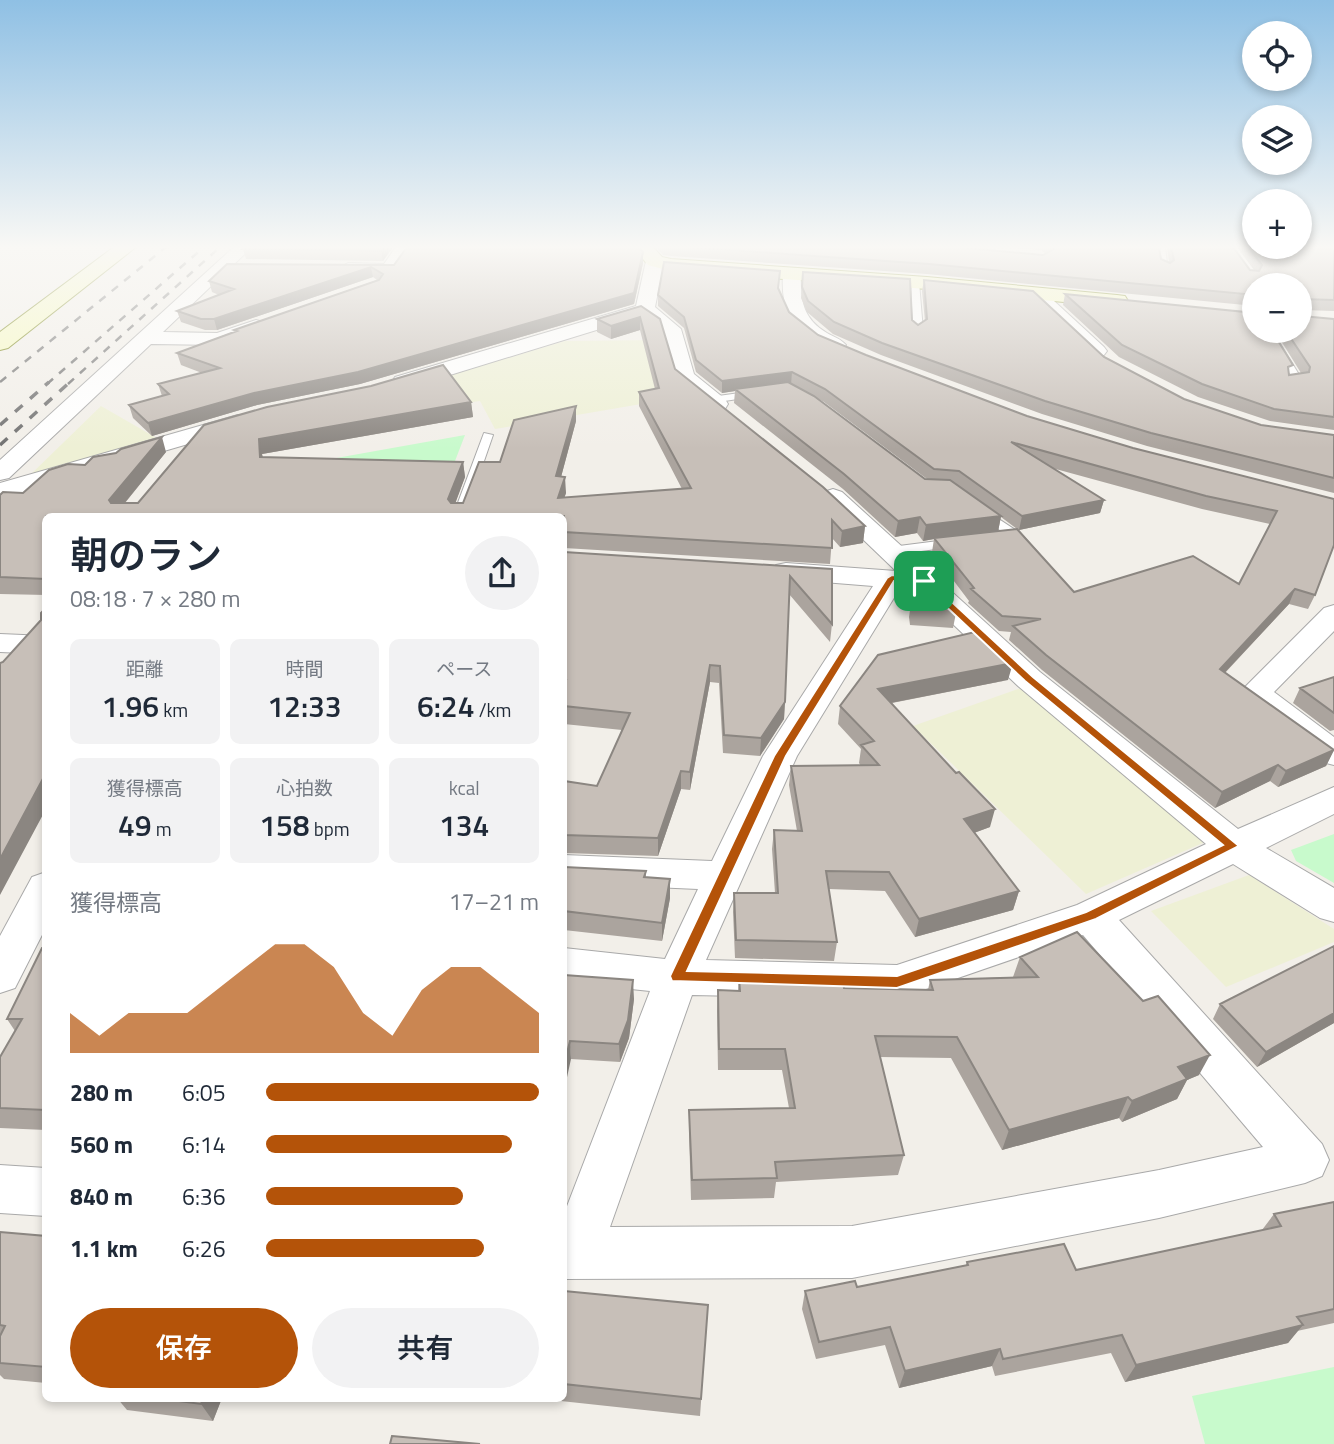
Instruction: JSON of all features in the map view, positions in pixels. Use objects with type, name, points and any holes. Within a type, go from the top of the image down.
[{"type":"street","points":[[0,343],[38,314]]},
{"type":"street","points":[[0,473],[171,314]]},
{"type":"street","points":[[596,314],[609,320]]},
{"type":"street","points":[[378,389],[627,314]]},
{"type":"street","points":[[652,314],[671,329],[684,377],[731,415]]},
{"type":"street","points":[[796,314],[825,340],[861,356]]},
{"type":"street","points":[[1058,314],[1110,363]]},
{"type":"street","points":[[145,338],[219,339],[270,321]]},
{"type":"street","points":[[0,491],[255,417]]},
{"type":"street","points":[[172,465],[198,434]]},
{"type":"street","points":[[811,480],[892,564],[924,581],[1029,679],[1233,846],[1334,907]]},
{"type":"street","points":[[755,570],[892,564]]},
{"type":"street","points":[[892,564],[780,756],[677,976],[569,1253],[852,1252],[1159,1194],[1305,1160],[1091,916]]},
{"type":"street","points":[[1334,614],[1255,693],[1334,754]]},
{"type":"street","points":[[0,670],[42,622]]},
{"type":"street","points":[[567,965],[677,976],[897,982],[1091,916],[1334,799]]},
{"type":"street","points":[[567,869],[724,876]]},
{"type":"street","points":[[0,976],[32,937],[42,901]]},
{"type":"street","points":[[0,1189],[42,1192]]},
{"type":"lane","points":[[918,331],[919,314]]},
{"type":"lane","points":[[1275,343],[1298,381],[1290,383]]},
{"type":"lane","points":[[711,400],[764,393]]},
{"type":"lane","points":[[460,513],[488,435]]},
{"type":"lane","points":[[972,505],[1016,536],[989,539]]},
{"type":"lane","points":[[892,564],[961,542]]},
{"type":"green space","points":[[663,340],[694,395],[495,429],[480,401],[399,413],[390,393],[565,341]]},
{"type":"green space","points":[[101,406],[160,440],[26,479]]},
{"type":"green space","points":[[465,435],[450,474],[314,462]]},
{"type":"green space","points":[[1021,688],[1205,842],[1086,894],[913,726]]},
{"type":"green space","points":[[1334,834],[1334,883],[1296,861],[1291,850]]},
{"type":"green space","points":[[1249,875],[1334,929],[1334,942],[1226,987],[1151,911]]},
{"type":"green space","points":[[1334,1367],[1334,1444],[1205,1444],[1192,1396]]},
{"type":"building","points":[[187,314],[228,314],[214,319],[201,319]]},
{"type":"building","points":[[279,314],[559,314],[358,372],[254,393],[148,423],[129,405],[169,394],[158,384],[220,368],[177,353],[237,331],[234,330]]},
{"type":"building","points":[[613,314],[653,314],[660,319],[675,369],[823,487],[865,526],[842,531],[832,520],[832,548],[567,532],[567,513],[42,513],[42,579],[0,577],[0,495],[3,492],[23,493],[49,470],[68,464],[85,465],[93,457],[116,453],[121,449],[162,437],[109,500],[111,503],[138,503],[204,425],[267,407],[371,386],[443,365],[471,402],[259,439],[260,457],[463,462],[448,499],[451,503],[463,503],[479,462],[500,462],[514,420],[576,406],[556,476],[565,477],[558,498],[691,488],[639,392],[659,388],[640,317],[611,326],[597,319]]},
{"type":"building","points":[[681,314],[792,314],[818,335],[1027,416],[1133,448],[1334,499],[1334,545],[1315,595],[1295,589],[1220,669],[1334,750],[1286,771],[1278,765],[1222,792],[1046,655],[1013,626],[1041,619],[1002,616],[971,589],[974,588],[934,538],[1017,529],[1074,592],[1193,556],[1239,584],[1277,511],[1206,496],[1011,442],[1104,500],[1022,516],[959,471],[934,469],[825,389],[792,372],[722,381],[696,360],[684,317]]},
{"type":"building","points":[[825,314],[912,314],[912,320],[918,325],[927,319],[927,314],[1058,314],[1104,357],[1184,399],[1261,425],[1334,435],[1334,478],[1151,433],[1045,401],[882,343],[834,322]]},
{"type":"building","points":[[1088,314],[1242,314],[1242,343],[1279,343],[1293,365],[1288,367],[1289,375],[1309,372],[1310,367],[1294,343],[1312,343],[1312,317],[1334,319],[1334,417],[1274,409],[1202,384],[1122,345]]},
{"type":"building","points":[[788,382],[814,396],[925,479],[950,480],[1001,516],[926,525],[920,517],[898,521],[844,474],[735,389]]},
{"type":"building","points":[[567,552],[832,569],[832,624],[790,576],[785,702],[761,738],[724,735],[720,666],[710,665],[690,772],[681,771],[658,838],[567,835],[567,781],[597,786],[630,713],[567,706]]},
{"type":"building","points":[[939,591],[957,608],[913,606],[912,597]]},
{"type":"building","points":[[41,613],[42,780],[0,859],[0,663],[41,620]]},
{"type":"building","points":[[979,631],[1013,663],[878,689],[956,773],[959,772],[995,809],[964,819],[1019,891],[919,919],[889,872],[826,871],[837,942],[736,940],[734,893],[778,893],[774,830],[802,831],[791,766],[879,765],[861,745],[874,741],[840,706],[878,655]]},
{"type":"building","points":[[1334,677],[1334,713],[1300,688]]},
{"type":"building","points":[[567,867],[646,871],[644,877],[670,879],[662,923],[567,911]]},
{"type":"building","points":[[1077,932],[1143,1001],[1158,996],[1210,1055],[1178,1067],[1187,1079],[1132,1101],[1128,1097],[1009,1130],[957,1037],[875,1036],[904,1155],[775,1162],[777,1178],[692,1180],[689,1110],[795,1108],[785,1049],[719,1049],[718,990],[740,991],[739,978],[843,980],[844,988],[933,990],[930,980],[1038,977],[1020,957]]},
{"type":"building","points":[[1334,946],[1334,1013],[1266,1052],[1220,1004]]},
{"type":"building","points":[[42,948],[42,1110],[0,1108],[0,1057],[22,1019],[7,1019]]},
{"type":"building","points":[[567,975],[633,980],[628,1020],[619,1044],[570,1041],[567,1053]]},
{"type":"building","points":[[1334,1202],[1334,1309],[1297,1317],[1303,1325],[1136,1365],[1122,1335],[1003,1359],[1000,1349],[905,1371],[890,1327],[819,1342],[805,1291],[855,1281],[857,1287],[968,1265],[967,1262],[1064,1244],[1076,1270],[1281,1226],[1274,1214]]},
{"type":"building","points":[[0,1232],[42,1236],[42,1367],[0,1363],[0,1336],[5,1326],[0,1325]]},
{"type":"building","points":[[567,1291],[708,1305],[701,1399],[567,1384]]},
{"type":"building","points":[[392,1436],[480,1444],[390,1444]]},
{"type":"railway","points":[[0,382],[83,314]]},
{"type":"railway","points":[[47,384],[127,314]]},
{"type":"railway","points":[[68,384],[145,314]]},
{"type":"railway","points":[[0,425],[49,382]]},
{"type":"railway","points":[[0,445],[70,382]]},
{"type":"route","points":[[892,578],[924,581],[1029,679],[1233,846],[1091,916],[897,982],[677,976],[780,756],[892,578]]}]
